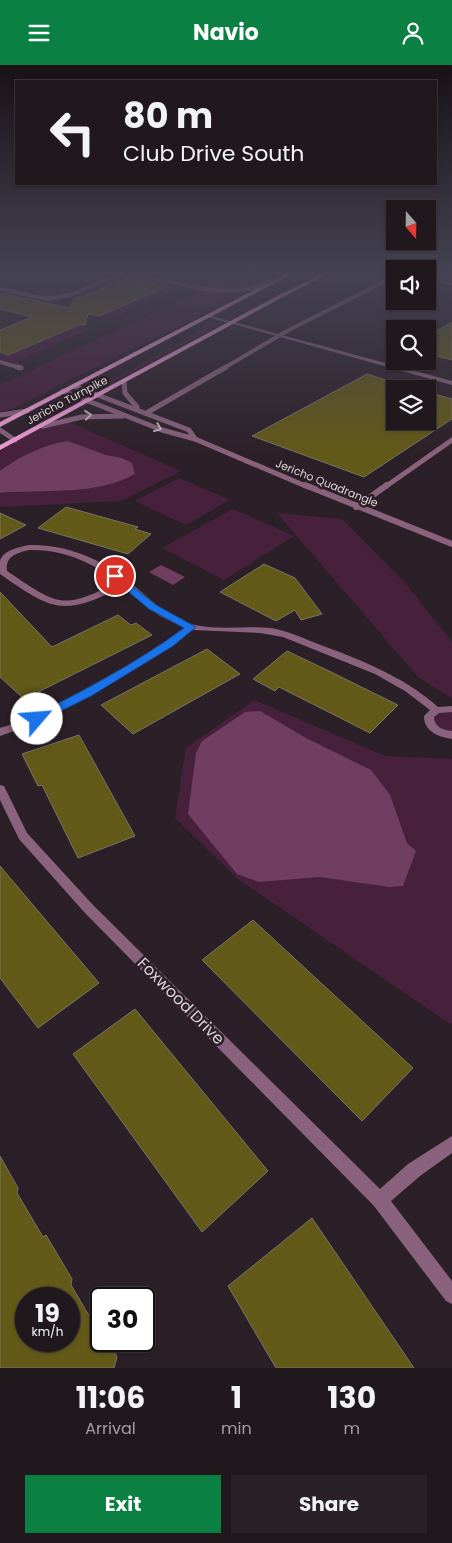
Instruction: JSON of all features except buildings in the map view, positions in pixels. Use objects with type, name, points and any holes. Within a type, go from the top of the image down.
[{"type":"main road","name":"Jericho Turnpike","points":[[0,425],[175,334]]},
{"type":"main road","name":"Jericho Turnpike","points":[[0,448],[214,334]]},
{"type":"street","points":[[275,334],[452,383]]},
{"type":"street","points":[[297,334],[386,358]]},
{"type":"street","points":[[430,370],[452,376]]},
{"type":"street","points":[[125,582],[100,595],[77,602],[57,604],[47,601],[3,572],[0,567],[1,561],[17,550],[43,546],[64,551],[95,564],[125,582],[152,607],[191,627],[278,633],[363,663],[418,694],[436,710]]},
{"type":"street","points":[[0,732],[20,727],[87,693],[169,644],[191,627]]},
{"type":"street","points":[[452,709],[436,710],[429,716],[430,724],[438,732],[452,735]]},
{"type":"street","name":"Foxwood Drive","points":[[0,789],[24,836],[88,909],[380,1200],[452,1295]]},
{"type":"street","points":[[380,1200],[414,1170],[452,1144]]},
{"type":"lane","points":[[148,412],[279,335]]},
{"type":"lane","points":[[0,362],[21,368]]},
{"type":"lane","points":[[124,382],[125,393],[139,409]]},
{"type":"lane","name":"Jericho Quadrangle","points":[[74,386],[148,412],[189,430],[195,439]]},
{"type":"lane","name":"Jericho Quadrangle","points":[[63,391],[91,400],[176,435],[195,439],[356,507],[452,544]]},
{"type":"lane","points":[[0,415],[27,411]]},
{"type":"lane","name":"Jericho Quadrangle","points":[[43,425],[78,416],[95,414],[133,418]]},
{"type":"lane","points":[[0,430],[16,440]]},
{"type":"lane","points":[[0,438],[16,440]]},
{"type":"lane","points":[[356,507],[452,440]]},
{"type":"shaded area","points":[[59,334],[78,334],[18,362],[22,365],[0,359],[0,353],[8,355]]},
{"type":"shaded area","points":[[109,334],[163,334],[15,408],[0,412],[0,385]]},
{"type":"shaded area","points":[[192,334],[203,334],[100,387]]},
{"type":"shaded area","points":[[64,420],[181,471],[121,501],[0,507],[0,493],[40,491],[122,458],[106,455],[68,441],[12,462],[0,471],[0,449],[43,426]]},
{"type":"shaded area","points":[[68,441],[106,455],[122,458],[132,463],[135,474],[104,486],[87,489],[0,493],[0,471],[32,452]]},
{"type":"shaded area","points":[[179,478],[230,500],[186,525],[135,501]]},
{"type":"shaded area","points":[[233,509],[294,536],[224,580],[162,548]]},
{"type":"shaded area","points":[[277,513],[342,519],[406,584],[452,642],[452,698],[419,678]]},
{"type":"shaded area","points":[[161,565],[185,577],[173,585],[149,572]]},
{"type":"shaded area","points":[[254,700],[385,756],[452,759],[452,1023],[450,1024],[238,879],[175,818],[186,748]]},
{"type":"shaded area","points":[[260,711],[306,738],[371,770],[390,795],[407,843],[416,851],[403,886],[389,887],[320,877],[259,882],[237,874],[188,814],[196,753],[202,741],[245,712]]},
{"type":"shaded area","points":[[440,712],[452,712],[452,731],[440,728],[435,723],[435,716]]},
{"type":"route","points":[[37,719],[87,693],[169,644],[191,627],[152,607],[125,582],[115,576]]}]
